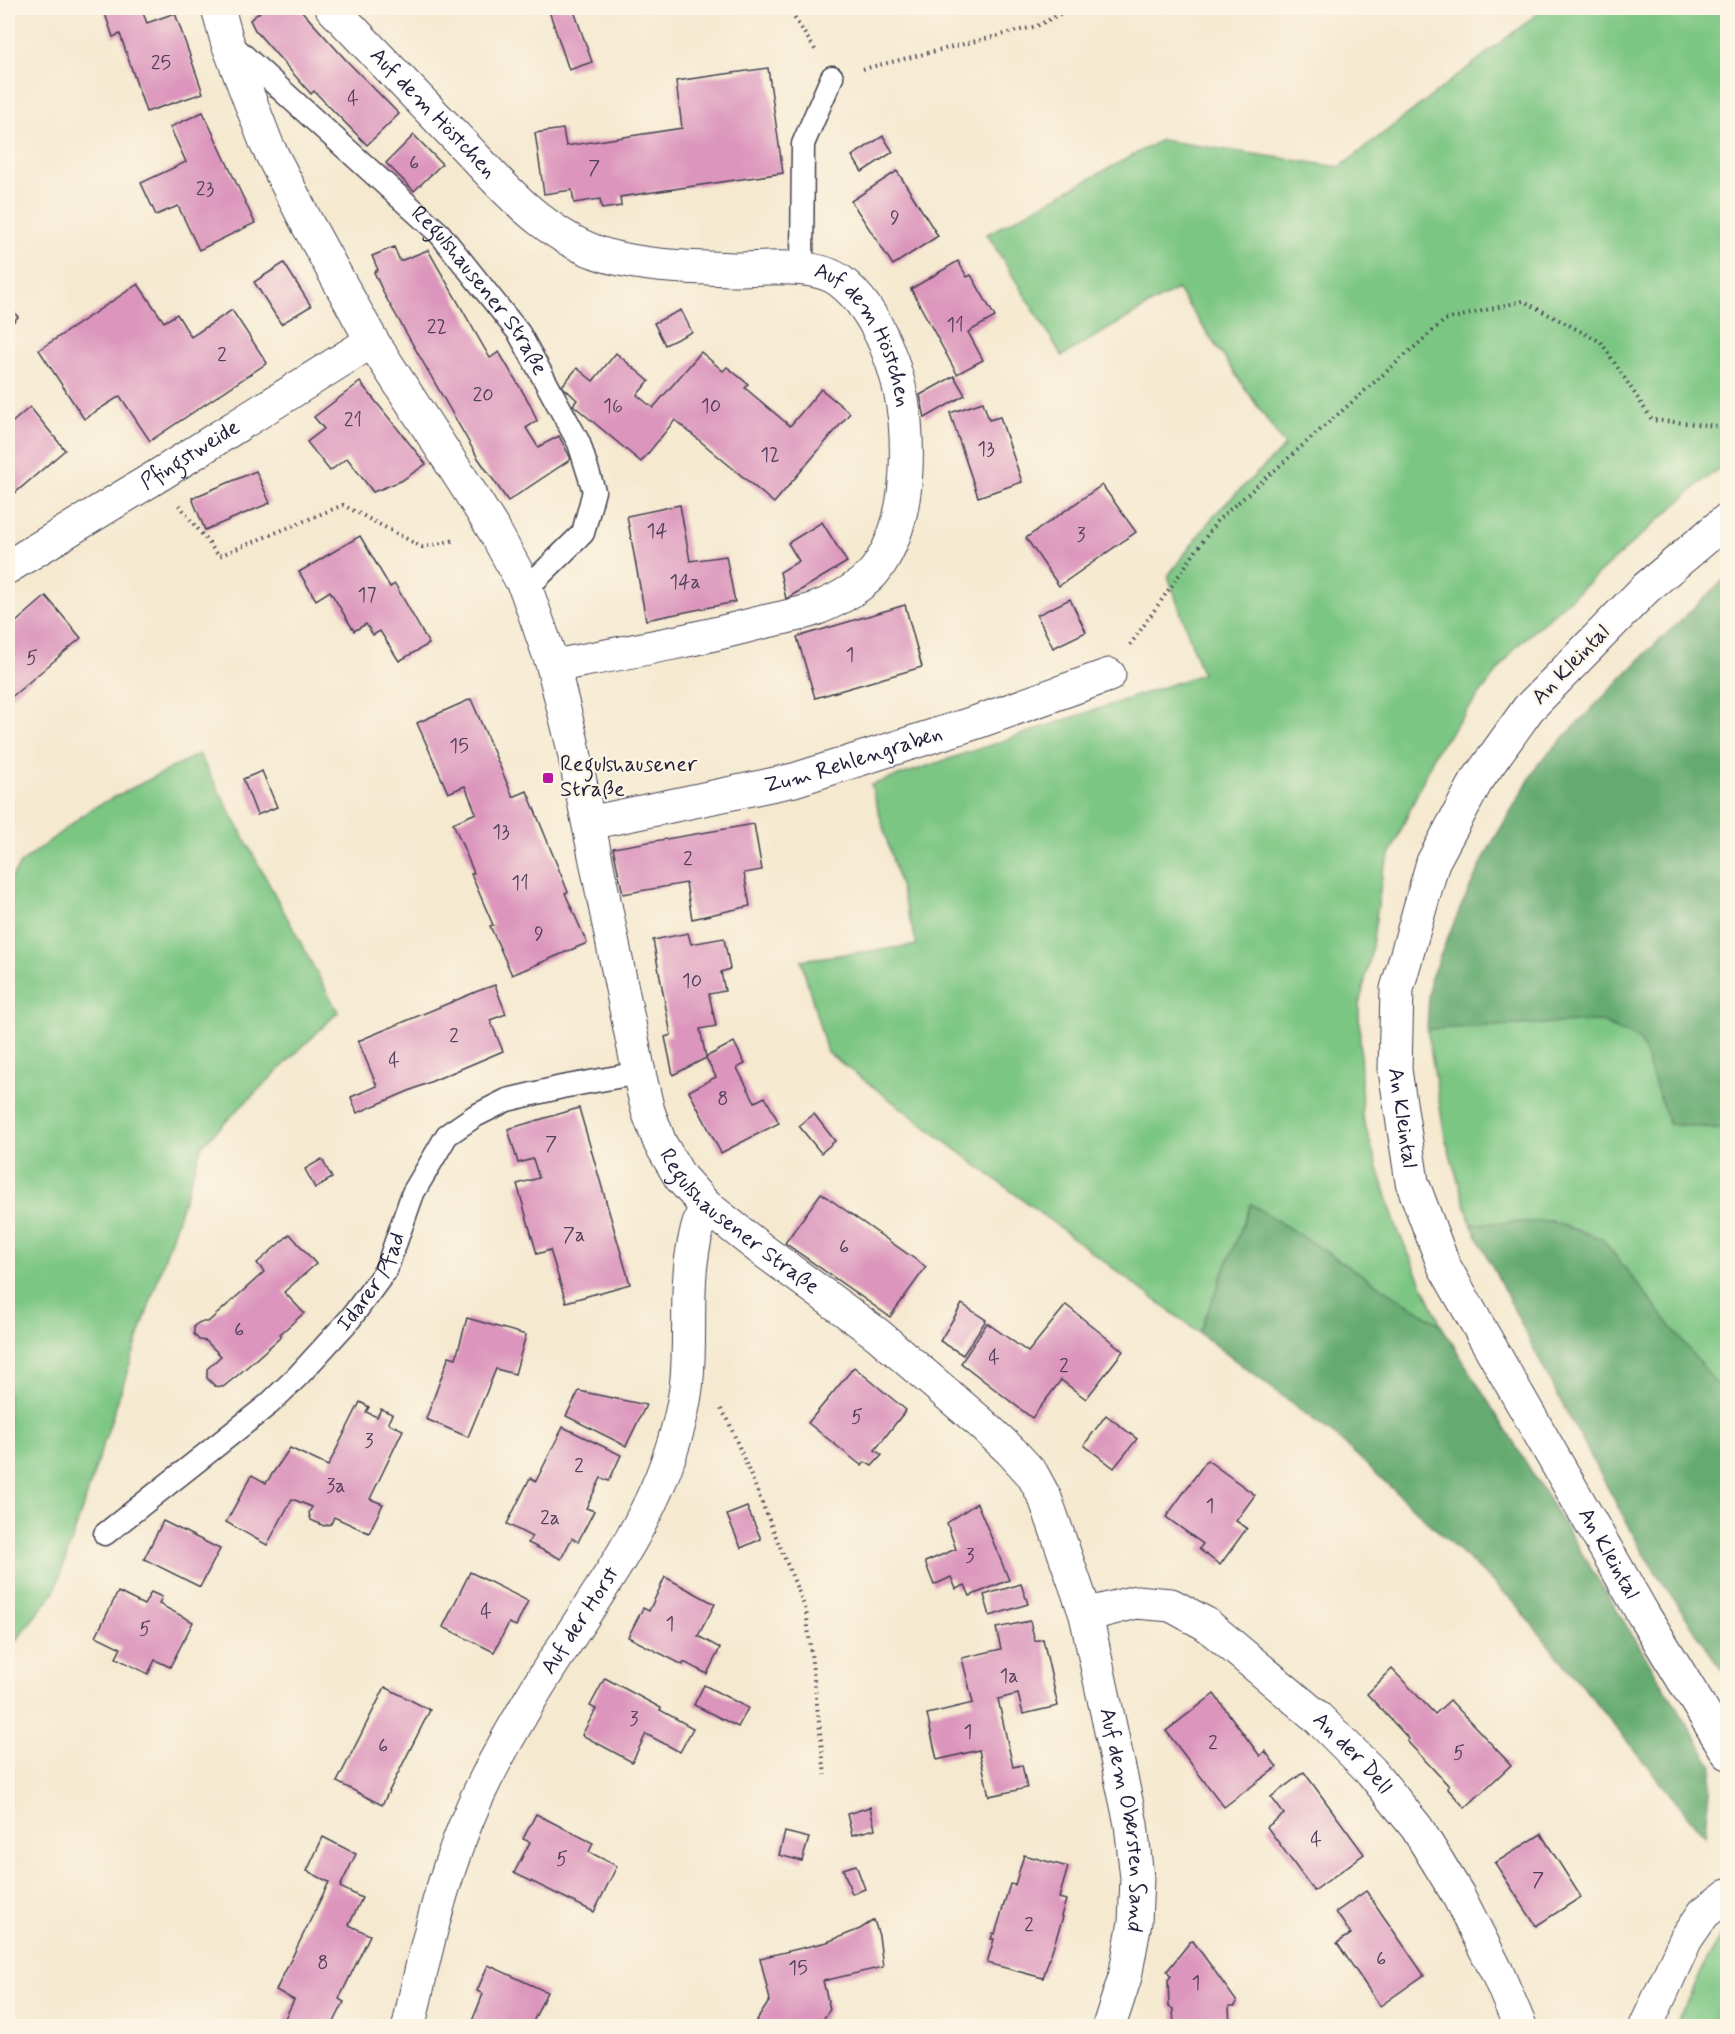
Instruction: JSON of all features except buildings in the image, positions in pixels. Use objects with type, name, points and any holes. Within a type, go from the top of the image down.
[{"type":"street","name":"Regulshausener Straße","points":[[218,8],[227,40],[267,145],[308,225],[372,341],[495,532],[526,589],[553,666],[590,823],[611,943],[639,1073],[648,1111],[660,1143],[680,1177],[705,1204],[761,1249],[877,1334],[1011,1451],[1032,1474],[1046,1498],[1086,1615]]},
{"type":"street","name":"Auf dem Höstchen","points":[[332,8],[505,188],[548,227],[579,246],[619,259],[734,269],[802,268],[836,278],[858,297],[875,324],[893,364],[903,405],[908,452],[903,501],[892,541],[876,570],[850,592],[819,608],[708,636],[553,666]]},
{"type":"street","name":"Pfingstweide","points":[[8,567],[372,341]]},
{"type":"street","name":"An Kleintal","points":[[1728,519],[1646,588],[1528,710],[1476,782],[1433,862],[1397,988],[1395,1070],[1412,1182],[1444,1266],[1638,1604],[1728,1753]]},
{"type":"street","name":"Zum Rehlengraben","points":[[590,823],[794,780],[977,722],[1108,675]]},
{"type":"street","name":"Auf der Horst","points":[[409,2026],[428,1939],[448,1871],[468,1816],[532,1697],[639,1528],[663,1475],[674,1442],[686,1387],[694,1240],[705,1204]]},
{"type":"street","name":"An der Dell","points":[[1086,1615],[1136,1602],[1171,1605],[1206,1623],[1316,1716],[1371,1771],[1417,1828],[1458,1895],[1497,1972],[1520,2026]]},
{"type":"street","name":"Auf dem Obersten Sand","points":[[1086,1615],[1131,1824],[1137,1878],[1135,1922],[1125,1977],[1109,2026]]},
{"type":"street","points":[[1646,2026],[1686,1939],[1704,1913],[1728,1895]]},
{"type":"lane","name":"Regulshausener Straße","points":[[227,40],[440,234],[519,333],[579,443],[594,491],[583,533],[526,589]]},
{"type":"lane","points":[[802,268],[803,144],[832,77]]},
{"type":"lane","name":"Idarer Pfad","points":[[105,1534],[269,1404],[350,1319],[386,1270],[412,1193],[447,1135],[475,1116],[507,1100],[639,1073]]},
{"type":"path","points":[[788,8],[832,77],[1038,26],[1071,8]]},
{"type":"path","points":[[1108,675],[1217,521],[1444,320],[1522,301],[1601,342],[1652,420],[1728,427]]},
{"type":"path","points":[[159,475],[175,500],[219,556],[343,505],[422,547],[495,532]]},
{"type":"path","points":[[686,1387],[714,1399],[728,1420],[806,1610],[825,1775]]},
{"type":"green space","points":[[1545,8],[1727,8],[1727,462],[1517,646],[1436,751],[1383,871],[1370,959],[1359,1006],[1362,1116],[1396,1226],[1441,1325],[1251,1204],[1199,1333],[827,1052],[801,960],[917,945],[871,785],[1202,674],[1168,576],[1215,514],[1285,446],[1177,289],[1062,356],[987,234],[1161,140],[1340,167]]},
{"type":"green space","points":[[1727,577],[1727,1129],[1669,1124],[1640,1040],[1600,1021],[1427,1029],[1430,980],[1459,911],[1489,848],[1539,763],[1648,651]]},
{"type":"green space","points":[[199,754],[338,1012],[202,1145],[55,1591],[8,1651],[8,883],[20,864],[91,809]]},
{"type":"green space","points":[[1600,1021],[1640,1040],[1669,1124],[1727,1129],[1727,1398],[1602,1239],[1550,1221],[1471,1224],[1445,1137],[1427,1029]]},
{"type":"green space","points":[[1251,1204],[1441,1325],[1713,1766],[1705,1837],[1514,1602],[1339,1439],[1199,1333]]},
{"type":"green space","points":[[1550,1221],[1602,1239],[1727,1398],[1727,1678],[1645,1556],[1554,1389],[1471,1224]]},
{"type":"green space","points":[[1727,1927],[1727,2026],[1675,2026],[1707,1960]]},
{"type":"place","name":"Regulshausener Straße","points":[[548,778]]}]
